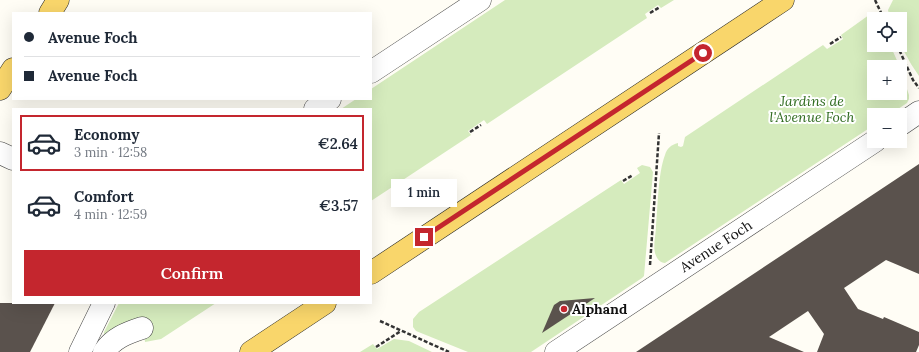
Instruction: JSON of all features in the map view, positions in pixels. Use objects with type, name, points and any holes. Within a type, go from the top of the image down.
[{"type":"main road","points":[[51,12],[58,0]]},
{"type":"main road","points":[[372,272],[783,0]]},
{"type":"main road","points":[[0,89],[12,71]]},
{"type":"main road","points":[[251,352],[323,304]]},
{"type":"street","points":[[372,71],[480,0]]},
{"type":"street","points":[[316,108],[328,100]]},
{"type":"street","points":[[907,120],[919,112]]},
{"type":"street","name":"Avenue Foch","points":[[556,352],[867,146]]},
{"type":"street","points":[[0,153],[12,159]]},
{"type":"street","points":[[80,352],[104,304]]},
{"type":"street","points":[[104,352],[108,345],[116,339],[127,333],[142,328]]},
{"type":"path","points":[[875,0],[881,12]]},
{"type":"path","points":[[650,13],[660,7]]},
{"type":"path","points":[[830,44],[841,37]]},
{"type":"path","points":[[900,52],[913,80],[919,88]]},
{"type":"path","points":[[470,132],[481,125]]},
{"type":"path","points":[[650,268],[660,133]]},
{"type":"path","points":[[623,181],[633,175]]},
{"type":"path","points":[[380,321],[449,352]]},
{"type":"path","points":[[376,347],[402,331]]},
{"type":"green space","points":[[505,0],[674,0],[661,8],[658,5],[645,14],[647,18],[487,124],[484,120],[468,131],[471,135],[372,200],[372,108],[342,108],[354,100],[372,100],[372,88]]},
{"type":"green space","points":[[893,0],[919,0],[919,76],[904,52],[907,52],[907,12],[888,12]]},
{"type":"green space","name":"Jardins de l'Avenue Foch","points":[[867,16],[867,52],[893,52],[897,60],[867,60],[867,100],[907,100],[907,89],[909,99],[907,103],[900,108],[867,108],[867,130],[665,263],[660,261],[654,250],[654,243],[661,171],[668,149],[678,143],[678,146],[683,146],[685,137],[823,45],[827,49],[843,39],[841,35]]},
{"type":"green space","points":[[642,165],[650,167],[653,172],[644,276],[642,278],[531,352],[468,352],[416,331],[413,327],[413,319],[419,312],[621,180],[624,184],[640,173],[637,168]]},
{"type":"green space","points":[[118,304],[214,304],[161,339],[145,342],[143,322],[104,336],[104,332]]},
{"type":"green space","points":[[394,339],[409,341],[432,352],[360,352],[373,344],[377,349]]},
{"type":"building","points":[[919,164],[919,274],[886,260],[844,288],[858,309],[883,319],[884,317],[919,332],[919,345],[916,352],[817,352],[824,334],[808,311],[769,337],[804,352],[636,352]]},
{"type":"building","name":"Alphand","points":[[595,298],[542,333],[554,305],[560,301]]},
{"type":"building","points":[[0,303],[54,304],[30,352],[0,352]]},
{"type":"place","name":"Alphand","points":[[564,309]]},
{"type":"route","points":[[424,237],[703,53]]}]
